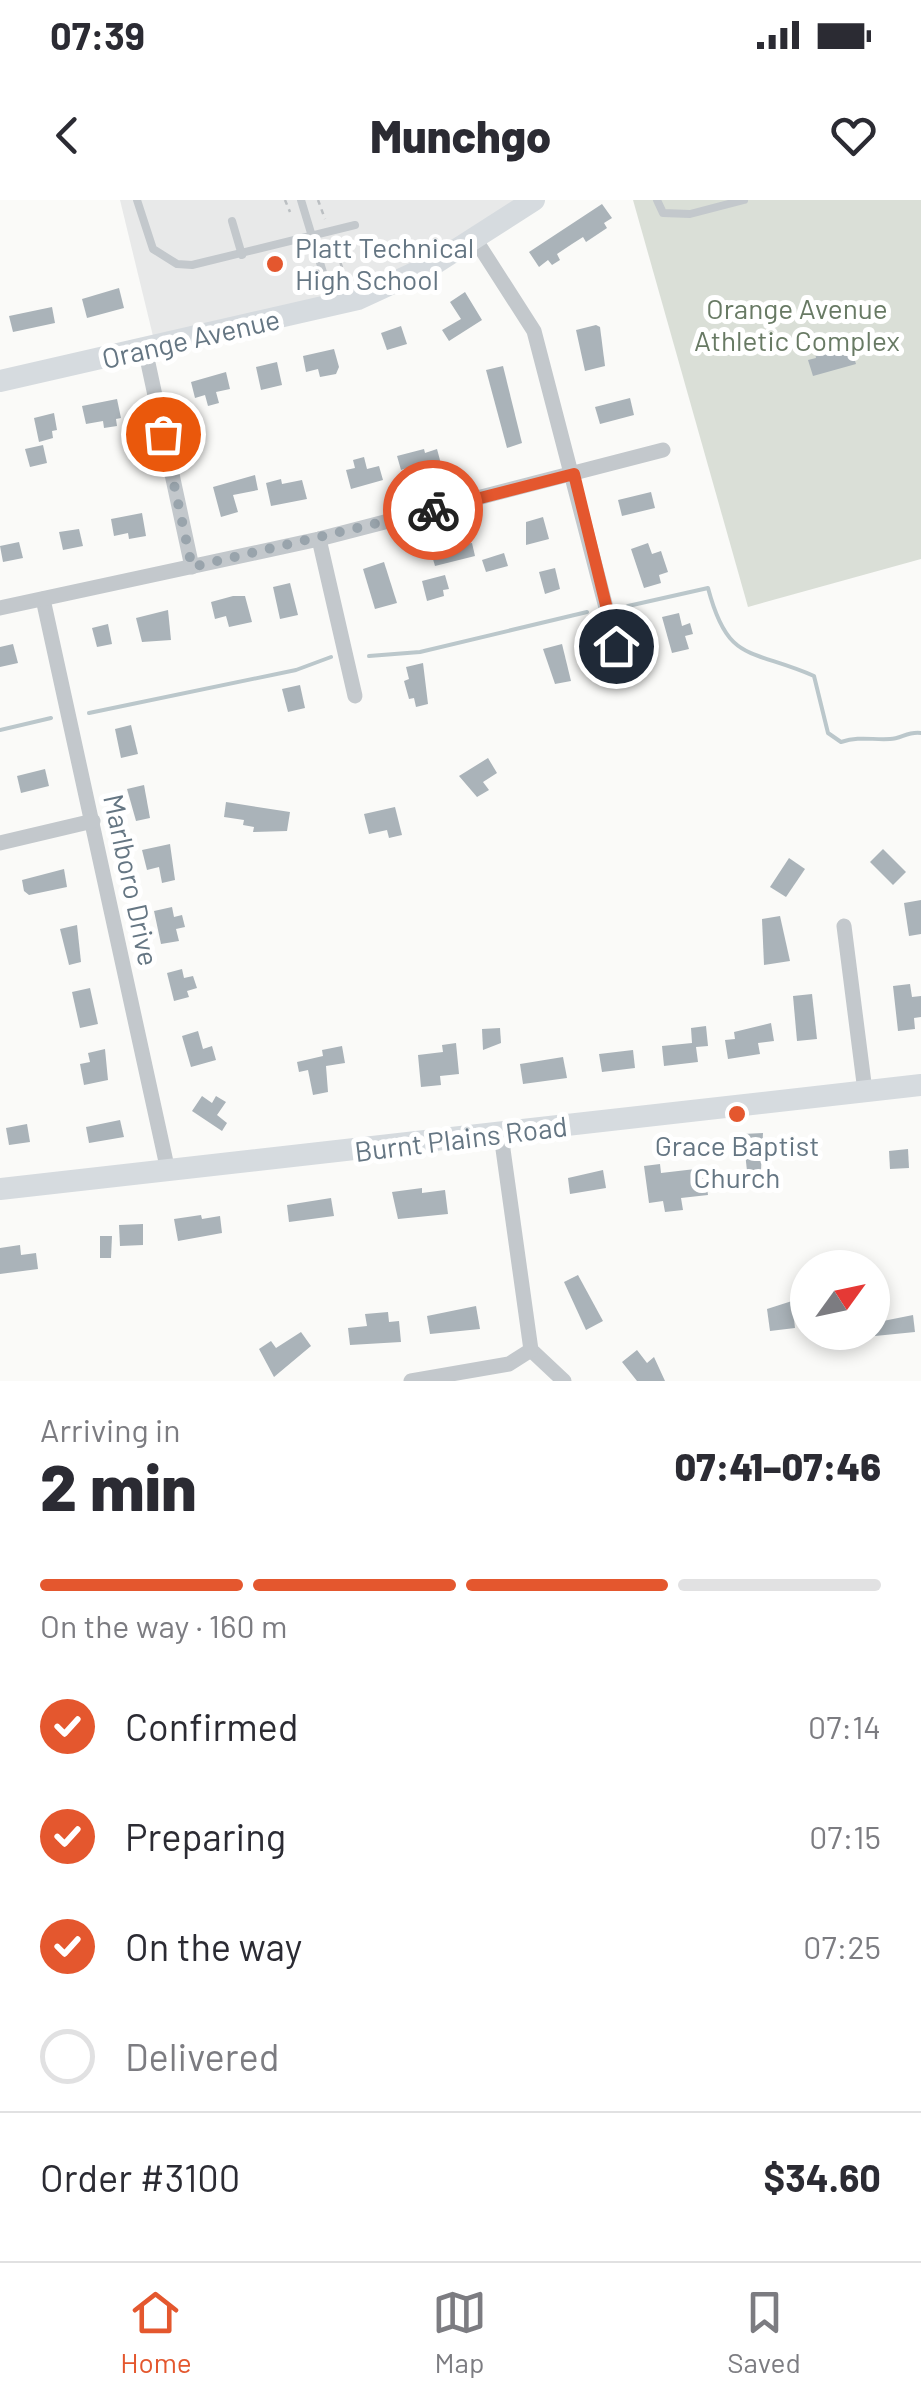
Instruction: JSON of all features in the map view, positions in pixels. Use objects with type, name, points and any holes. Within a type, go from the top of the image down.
[{"type":"main road","name":"Orange Avenue","points":[[0,381],[334,306],[396,284],[534,200]]},
{"type":"main road","name":"Burnt Plains Road","points":[[0,1189],[921,1085]]},
{"type":"street","points":[[474,239],[534,331],[616,646]]},
{"type":"street","points":[[145,349],[192,567]]},
{"type":"street","points":[[0,608],[319,539],[664,450]]},
{"type":"street","points":[[319,539],[355,696]]},
{"type":"street","name":"Marlboro Drive","points":[[43,599],[168,1172]]},
{"type":"street","points":[[0,842],[93,821]]},
{"type":"street","points":[[844,926],[865,1091]]},
{"type":"street","points":[[501,1134],[531,1350],[564,1381]]},
{"type":"street","points":[[411,1381],[509,1364],[531,1350]]},
{"type":"lane","points":[[137,200],[149,242],[170,261],[192,266],[355,225]]},
{"type":"lane","points":[[301,200],[334,306]]},
{"type":"lane","points":[[657,200],[664,213],[681,215],[744,200]]},
{"type":"lane","points":[[232,221],[242,255]]},
{"type":"path","points":[[286,200],[290,212]]},
{"type":"path","points":[[318,200],[327,225]]},
{"type":"path","points":[[334,244],[348,286]]},
{"type":"shaded area","name":"Platt Technical High School","points":[[120,200],[515,200],[425,258],[352,290],[153,336]]},
{"type":"green space","name":"Orange Avenue Athletic Complex","points":[[633,200],[921,200],[921,559],[748,607]]},
{"type":"building","points":[[602,204],[612,218],[604,223],[607,228],[586,242],[583,237],[557,254],[560,260],[552,265],[548,260],[539,267],[529,252]]},
{"type":"building","points":[[119,288],[124,308],[87,318],[82,299]]},
{"type":"building","points":[[465,292],[482,320],[449,341],[442,330],[461,319],[450,302]]},
{"type":"building","points":[[52,307],[55,323],[13,332],[9,316]]},
{"type":"building","points":[[401,326],[407,344],[387,350],[381,333]]},
{"type":"building","points":[[600,327],[605,366],[585,371],[576,330]]},
{"type":"building","points":[[851,348],[856,364],[813,376],[808,360],[816,358],[815,353]]},
{"type":"building","points":[[334,349],[339,367],[336,374],[320,377],[318,369],[306,372],[303,356]]},
{"type":"building","points":[[277,362],[282,385],[261,390],[256,367]]},
{"type":"building","points":[[503,366],[522,443],[507,448],[486,370]]},
{"type":"building","points":[[226,372],[230,389],[216,392],[219,403],[208,406],[205,395],[195,398],[191,382]]},
{"type":"building","points":[[630,398],[634,415],[600,424],[595,407]]},
{"type":"building","points":[[117,399],[121,418],[116,419],[117,426],[104,428],[103,421],[86,424],[82,406]]},
{"type":"building","points":[[54,413],[57,430],[52,431],[53,438],[39,442],[34,418]]},
{"type":"building","points":[[43,445],[47,463],[30,467],[25,449]]},
{"type":"building","points":[[424,449],[425,453],[437,449],[441,464],[409,473],[407,468],[401,470],[397,456]]},
{"type":"building","points":[[364,457],[367,469],[379,466],[383,480],[351,489],[346,470],[355,468],[353,460]]},
{"type":"building","points":[[255,475],[258,490],[233,495],[238,512],[221,517],[213,487]]},
{"type":"building","points":[[281,479],[282,484],[302,480],[307,499],[271,506],[266,483]]},
{"type":"building","points":[[651,492],[655,508],[622,516],[618,500]]},
{"type":"building","points":[[142,513],[146,536],[114,536],[111,519]]},
{"type":"building","points":[[543,517],[549,539],[526,545],[526,522]]},
{"type":"building","points":[[79,529],[83,546],[63,550],[59,532]]},
{"type":"building","points":[[19,542],[23,558],[3,562],[0,546]]},
{"type":"building","points":[[472,543],[475,556],[435,566],[430,549]]},
{"type":"building","points":[[648,543],[652,554],[661,551],[668,572],[659,575],[661,583],[644,588],[631,549]]},
{"type":"building","points":[[504,553],[508,566],[486,572],[482,560]]},
{"type":"building","points":[[384,562],[397,603],[375,609],[363,569]]},
{"type":"building","points":[[555,568],[560,589],[545,594],[539,572]]},
{"type":"building","points":[[445,575],[449,589],[443,590],[444,596],[427,601],[422,581]]},
{"type":"building","points":[[290,583],[298,615],[280,619],[273,587]]},
{"type":"building","points":[[245,596],[252,622],[229,627],[226,616],[215,619],[211,602]]},
{"type":"building","points":[[168,610],[171,640],[142,642],[136,618]]},
{"type":"building","points":[[679,613],[682,626],[690,623],[693,634],[685,636],[689,649],[672,653],[662,617]]},
{"type":"building","points":[[108,624],[112,644],[97,647],[92,628]]},
{"type":"building","points":[[13,644],[18,663],[0,667],[0,647]]},
{"type":"building","points":[[562,644],[571,681],[555,684],[543,649]]},
{"type":"building","points":[[423,663],[428,704],[416,707],[414,698],[409,699],[404,681],[409,679],[406,667]]},
{"type":"building","points":[[300,685],[305,708],[288,712],[282,689]]},
{"type":"building","points":[[131,725],[138,754],[121,758],[115,729]]},
{"type":"building","points":[[488,758],[497,773],[483,782],[489,790],[477,797],[459,776]]},
{"type":"building","points":[[45,769],[49,786],[21,793],[17,776]]},
{"type":"building","points":[[144,785],[150,818],[136,821],[127,789]]},
{"type":"building","points":[[226,802],[290,812],[287,831],[253,832],[254,827],[243,825],[244,820],[224,817]]},
{"type":"building","points":[[395,807],[402,835],[389,838],[387,830],[369,834],[364,814]]},
{"type":"building","points":[[170,844],[175,880],[162,883],[159,867],[147,870],[142,850]]},
{"type":"building","points":[[883,849],[906,872],[893,885],[870,862]]},
{"type":"building","points":[[789,858],[805,869],[786,897],[770,887]]},
{"type":"building","points":[[64,869],[67,887],[29,895],[24,891],[22,880]]},
{"type":"building","points":[[921,900],[921,934],[909,936],[904,903]]},
{"type":"building","points":[[172,907],[174,917],[182,915],[185,927],[176,929],[179,941],[161,944],[154,911]]},
{"type":"building","points":[[780,916],[790,961],[764,965],[762,919]]},
{"type":"building","points":[[77,925],[81,962],[69,965],[60,929]]},
{"type":"building","points":[[182,969],[184,978],[193,976],[197,988],[187,991],[189,997],[174,1001],[167,973]]},
{"type":"building","points":[[910,984],[912,997],[921,996],[921,1017],[914,1018],[915,1029],[898,1031],[893,986]]},
{"type":"building","points":[[90,988],[98,1024],[80,1028],[72,992]]},
{"type":"building","points":[[812,994],[817,1039],[797,1041],[793,996]]},
{"type":"building","points":[[771,1023],[774,1041],[758,1043],[760,1054],[728,1059],[725,1040],[735,1039],[734,1032]]},
{"type":"building","points":[[706,1026],[708,1046],[696,1047],[698,1062],[664,1066],[662,1046],[692,1043],[691,1028]]},
{"type":"building","points":[[500,1028],[501,1043],[483,1050],[482,1029]]},
{"type":"building","points":[[198,1031],[203,1049],[212,1046],[216,1060],[191,1067],[182,1036]]},
{"type":"building","points":[[456,1043],[459,1074],[440,1076],[441,1085],[421,1087],[418,1055],[443,1052],[442,1045]]},
{"type":"building","points":[[342,1046],[345,1063],[326,1066],[328,1092],[313,1095],[308,1070],[299,1072],[297,1062],[323,1056],[322,1050]]},
{"type":"building","points":[[105,1049],[108,1080],[84,1085],[80,1064],[90,1062],[88,1053]]},
{"type":"building","points":[[633,1050],[635,1068],[602,1072],[599,1054]]},
{"type":"building","points":[[563,1057],[567,1078],[523,1084],[520,1064]]},
{"type":"building","points":[[202,1096],[212,1103],[216,1096],[226,1102],[217,1115],[227,1123],[222,1131],[192,1111]]},
{"type":"building","points":[[120,1120],[124,1137],[89,1143],[86,1127]]},
{"type":"building","points":[[27,1124],[30,1142],[9,1145],[6,1128]]},
{"type":"building","points":[[763,1133],[761,1170],[747,1171],[743,1134]]},
{"type":"building","points":[[908,1149],[909,1168],[890,1169],[889,1151]]},
{"type":"building","points":[[660,1164],[661,1173],[704,1168],[708,1195],[681,1198],[683,1210],[665,1212],[663,1201],[649,1203],[644,1166]]},
{"type":"building","points":[[603,1170],[606,1188],[570,1194],[568,1178]]},
{"type":"building","points":[[422,1188],[422,1193],[445,1190],[448,1214],[398,1219],[392,1192]]},
{"type":"building","points":[[331,1198],[334,1216],[289,1222],[287,1205]]},
{"type":"building","points":[[201,1215],[202,1219],[220,1216],[222,1233],[178,1241],[174,1219]]},
{"type":"building","points":[[143,1224],[143,1245],[120,1246],[119,1225]]},
{"type":"building","points":[[100,1236],[112,1236],[111,1258],[100,1258]]},
{"type":"building","points":[[20,1245],[21,1255],[36,1253],[38,1269],[0,1274],[0,1248]]},
{"type":"building","points":[[578,1275],[603,1321],[586,1330],[564,1282]]},
{"type":"building","points":[[790,1302],[790,1329],[770,1331],[767,1309]]},
{"type":"building","points":[[476,1306],[480,1329],[430,1334],[427,1316]]},
{"type":"building","points":[[388,1312],[389,1322],[399,1321],[401,1342],[350,1345],[348,1328],[367,1326],[365,1314]]},
{"type":"building","points":[[913,1315],[915,1332],[890,1334],[890,1320]]},
{"type":"building","points":[[301,1332],[311,1346],[274,1377],[259,1349],[271,1341],[276,1348]]},
{"type":"building","points":[[637,1350],[647,1363],[654,1357],[665,1381],[637,1381],[622,1362]]},
{"type":"waterway","points":[[628,606],[708,588],[724,630],[733,642],[758,656],[814,676],[828,733],[841,742],[921,733]]},
{"type":"waterway","points":[[369,656],[420,652],[587,612]]},
{"type":"waterway","points":[[89,713],[296,670],[331,657]]},
{"type":"waterway","points":[[0,730],[51,718]]},
{"type":"way so far","points":[[163,434],[192,567],[433,510]]},
{"type":"place","name":"Platt Technical High School","points":[[275,264]]},
{"type":"place","name":"Grace Baptist Church","points":[[737,1114]]},
{"type":"route","points":[[433,510],[574,474],[616,646]]}]
